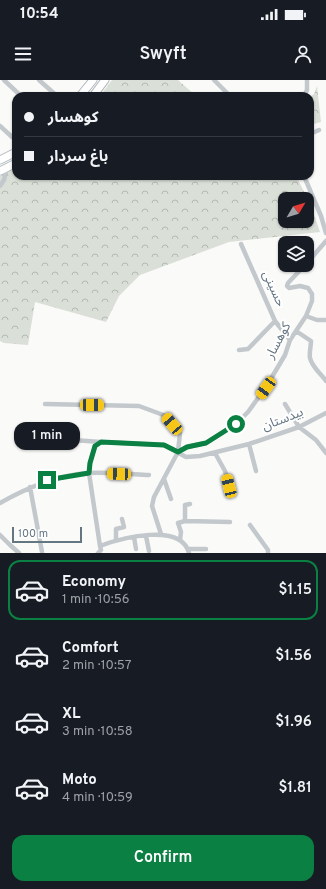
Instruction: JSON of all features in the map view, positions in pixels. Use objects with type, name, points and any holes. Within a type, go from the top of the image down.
[{"type":"main road","points":[[83,92],[93,80]]},
{"type":"main road","points":[[96,92],[105,80]]},
{"type":"main road","points":[[0,160],[12,154]]},
{"type":"main road","points":[[0,172],[12,165]]},
{"type":"street","points":[[4,80],[17,92]]},
{"type":"street","points":[[39,80],[52,92]]},
{"type":"street","points":[[214,80],[226,92]]},
{"type":"street","points":[[307,80],[308,90],[307,92]]},
{"type":"street","points":[[0,126],[12,137]]},
{"type":"street","points":[[314,132],[319,130]]},
{"type":"street","points":[[0,186],[4,180],[7,168]]},
{"type":"street","points":[[306,180],[321,216],[326,233]]},
{"type":"street","points":[[314,255],[326,241]]},
{"type":"street","name":"حسینی","points":[[241,244],[275,321],[290,340]]},
{"type":"street","name":"کوهسار","points":[[178,452],[187,447],[206,443],[236,424],[248,412],[266,388],[285,355],[290,340],[306,316],[312,301],[312,294],[308,288],[300,286],[289,288],[287,286],[298,272]]},
{"type":"street","points":[[306,316],[317,320],[326,320]]},
{"type":"street","points":[[239,350],[248,349],[275,321]]},
{"type":"street","points":[[296,331],[311,342],[309,357],[315,369],[326,381]]},
{"type":"street","points":[[45,404],[139,406],[166,416],[180,433],[178,452],[154,497],[152,506],[161,534]]},
{"type":"street","points":[[285,404],[299,427],[316,440],[326,453]]},
{"type":"street","name":"بیدستان","points":[[178,452],[186,457],[215,453],[249,444],[299,427],[326,414]]},
{"type":"street","points":[[73,440],[164,445],[178,452]]},
{"type":"street","points":[[98,553],[101,550],[89,473],[95,446],[101,442]]},
{"type":"street","points":[[249,444],[256,471]]},
{"type":"street","points":[[215,453],[225,471],[229,486]]},
{"type":"street","points":[[0,503],[47,480],[89,473],[150,475]]},
{"type":"street","points":[[164,479],[171,499]]},
{"type":"street","points":[[30,487],[42,552]]},
{"type":"street","points":[[185,521],[185,505],[190,504]]},
{"type":"street","points":[[116,539],[116,529],[124,527],[122,519]]},
{"type":"street","points":[[180,540],[181,532],[178,523],[185,521],[230,522]]},
{"type":"street","points":[[250,525],[268,550],[268,553]]},
{"type":"street","points":[[100,546],[116,539],[161,534],[175,537],[180,540],[188,551],[206,550]]},
{"type":"street","points":[[0,535],[19,553]]},
{"type":"street","points":[[146,536],[148,551]]},
{"type":"street","points":[[134,537],[136,549]]},
{"type":"green space","points":[[112,80],[178,80],[192,92],[103,92]]},
{"type":"green space","points":[[317,86],[321,122],[314,124],[314,94]]},
{"type":"green space","points":[[12,169],[12,180],[298,180],[304,192],[278,192],[278,228],[314,228],[314,215],[320,232],[229,242],[140,275],[119,296],[106,322],[35,302],[28,345],[4,343],[0,341],[0,176]]},
{"type":"route","points":[[47,480],[89,473],[93,451],[95,446],[101,442],[164,445],[178,452],[187,447],[206,443],[236,424]]}]
